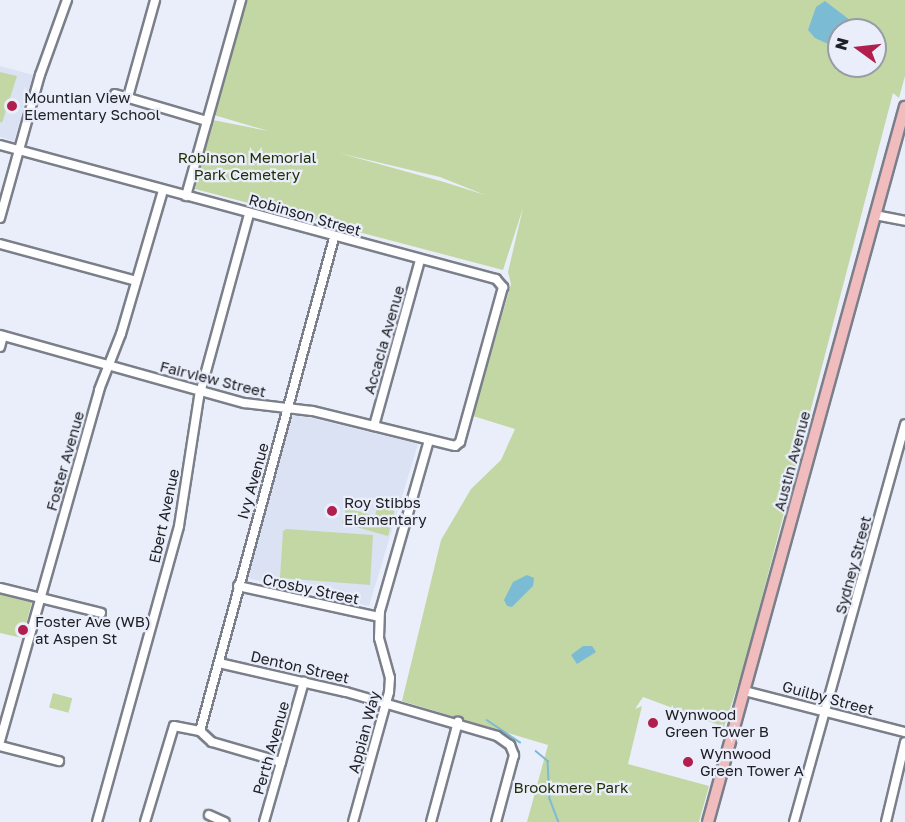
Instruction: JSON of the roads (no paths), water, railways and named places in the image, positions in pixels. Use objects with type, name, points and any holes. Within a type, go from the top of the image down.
[{"type":"main road","name":"Austin Avenue","points":[[708,822],[905,107]]},
{"type":"street","points":[[0,218],[18,151],[67,0]]},
{"type":"street","points":[[128,97],[155,0]]},
{"type":"street","points":[[186,196],[241,0]]},
{"type":"street","points":[[115,94],[207,121]]},
{"type":"street","name":"Robinson Street","points":[[0,145],[334,238],[498,280],[503,289],[457,446]]},
{"type":"street","name":"Foster Avenue","points":[[0,741],[108,366],[163,190]]},
{"type":"street","name":"Ebert Avenue","points":[[97,822],[179,526],[201,392],[249,214]]},
{"type":"street","points":[[875,215],[905,221]]},
{"type":"street","name":"Ivy Avenue","points":[[200,731],[334,238]]},
{"type":"street","points":[[0,244],[136,281]]},
{"type":"street","name":"Accacia Avenue","points":[[374,426],[420,260]]},
{"type":"street","points":[[0,347],[2,335]]},
{"type":"street","name":"Fairview Street","points":[[2,335],[201,392],[374,426],[457,446]]},
{"type":"street","name":"Sydney Street","points":[[794,822],[905,424]]},
{"type":"street","name":"Appian Way","points":[[353,822],[387,703],[390,678],[379,638],[379,617],[429,440]]},
{"type":"street","name":"Crosby Street","points":[[238,586],[379,617]]},
{"type":"street","points":[[0,588],[101,613]]},
{"type":"street","name":"Denton Street","points":[[219,663],[304,682],[458,722],[492,734],[510,744],[513,762],[496,822]]},
{"type":"street","name":"Perth Avenue","points":[[264,822],[304,682]]},
{"type":"street","name":"Guilby Street","points":[[745,691],[905,732]]},
{"type":"street","points":[[431,822],[458,722]]},
{"type":"street","points":[[145,822],[174,726],[200,731],[213,742],[281,762]]},
{"type":"street","points":[[886,822],[905,742]]},
{"type":"street","points":[[0,746],[59,761]]},
{"type":"street","points":[[209,815],[225,822]]},
{"type":"water","points":[[825,1],[847,18],[827,18],[827,44],[815,38],[808,30],[816,7]]},
{"type":"water","points":[[527,575],[534,578],[533,586],[512,607],[507,606],[504,600],[513,582]]},
{"type":"water","points":[[583,646],[592,646],[596,652],[577,664],[571,655]]},
{"type":"waterway","points":[[487,720],[520,742]]},
{"type":"waterway","points":[[536,751],[548,761],[550,799],[559,822]]},
{"type":"place","name":"Mountian View Elementary School","points":[[12,106]]},
{"type":"place","name":"Roy Stibbs Elementary","points":[[332,511]]},
{"type":"place","name":"Foster Ave (WB) at Aspen St","points":[[23,630]]},
{"type":"place","name":"Wynwood Green Tower B","points":[[653,723]]},
{"type":"place","name":"Wynwood Green Tower A","points":[[688,762]]},
{"type":"park label","name":"Robinson Memorial Park Cemetery","points":[[247,166]]},
{"type":"park label","name":"Brookmere Park","points":[[571,788]]}]
